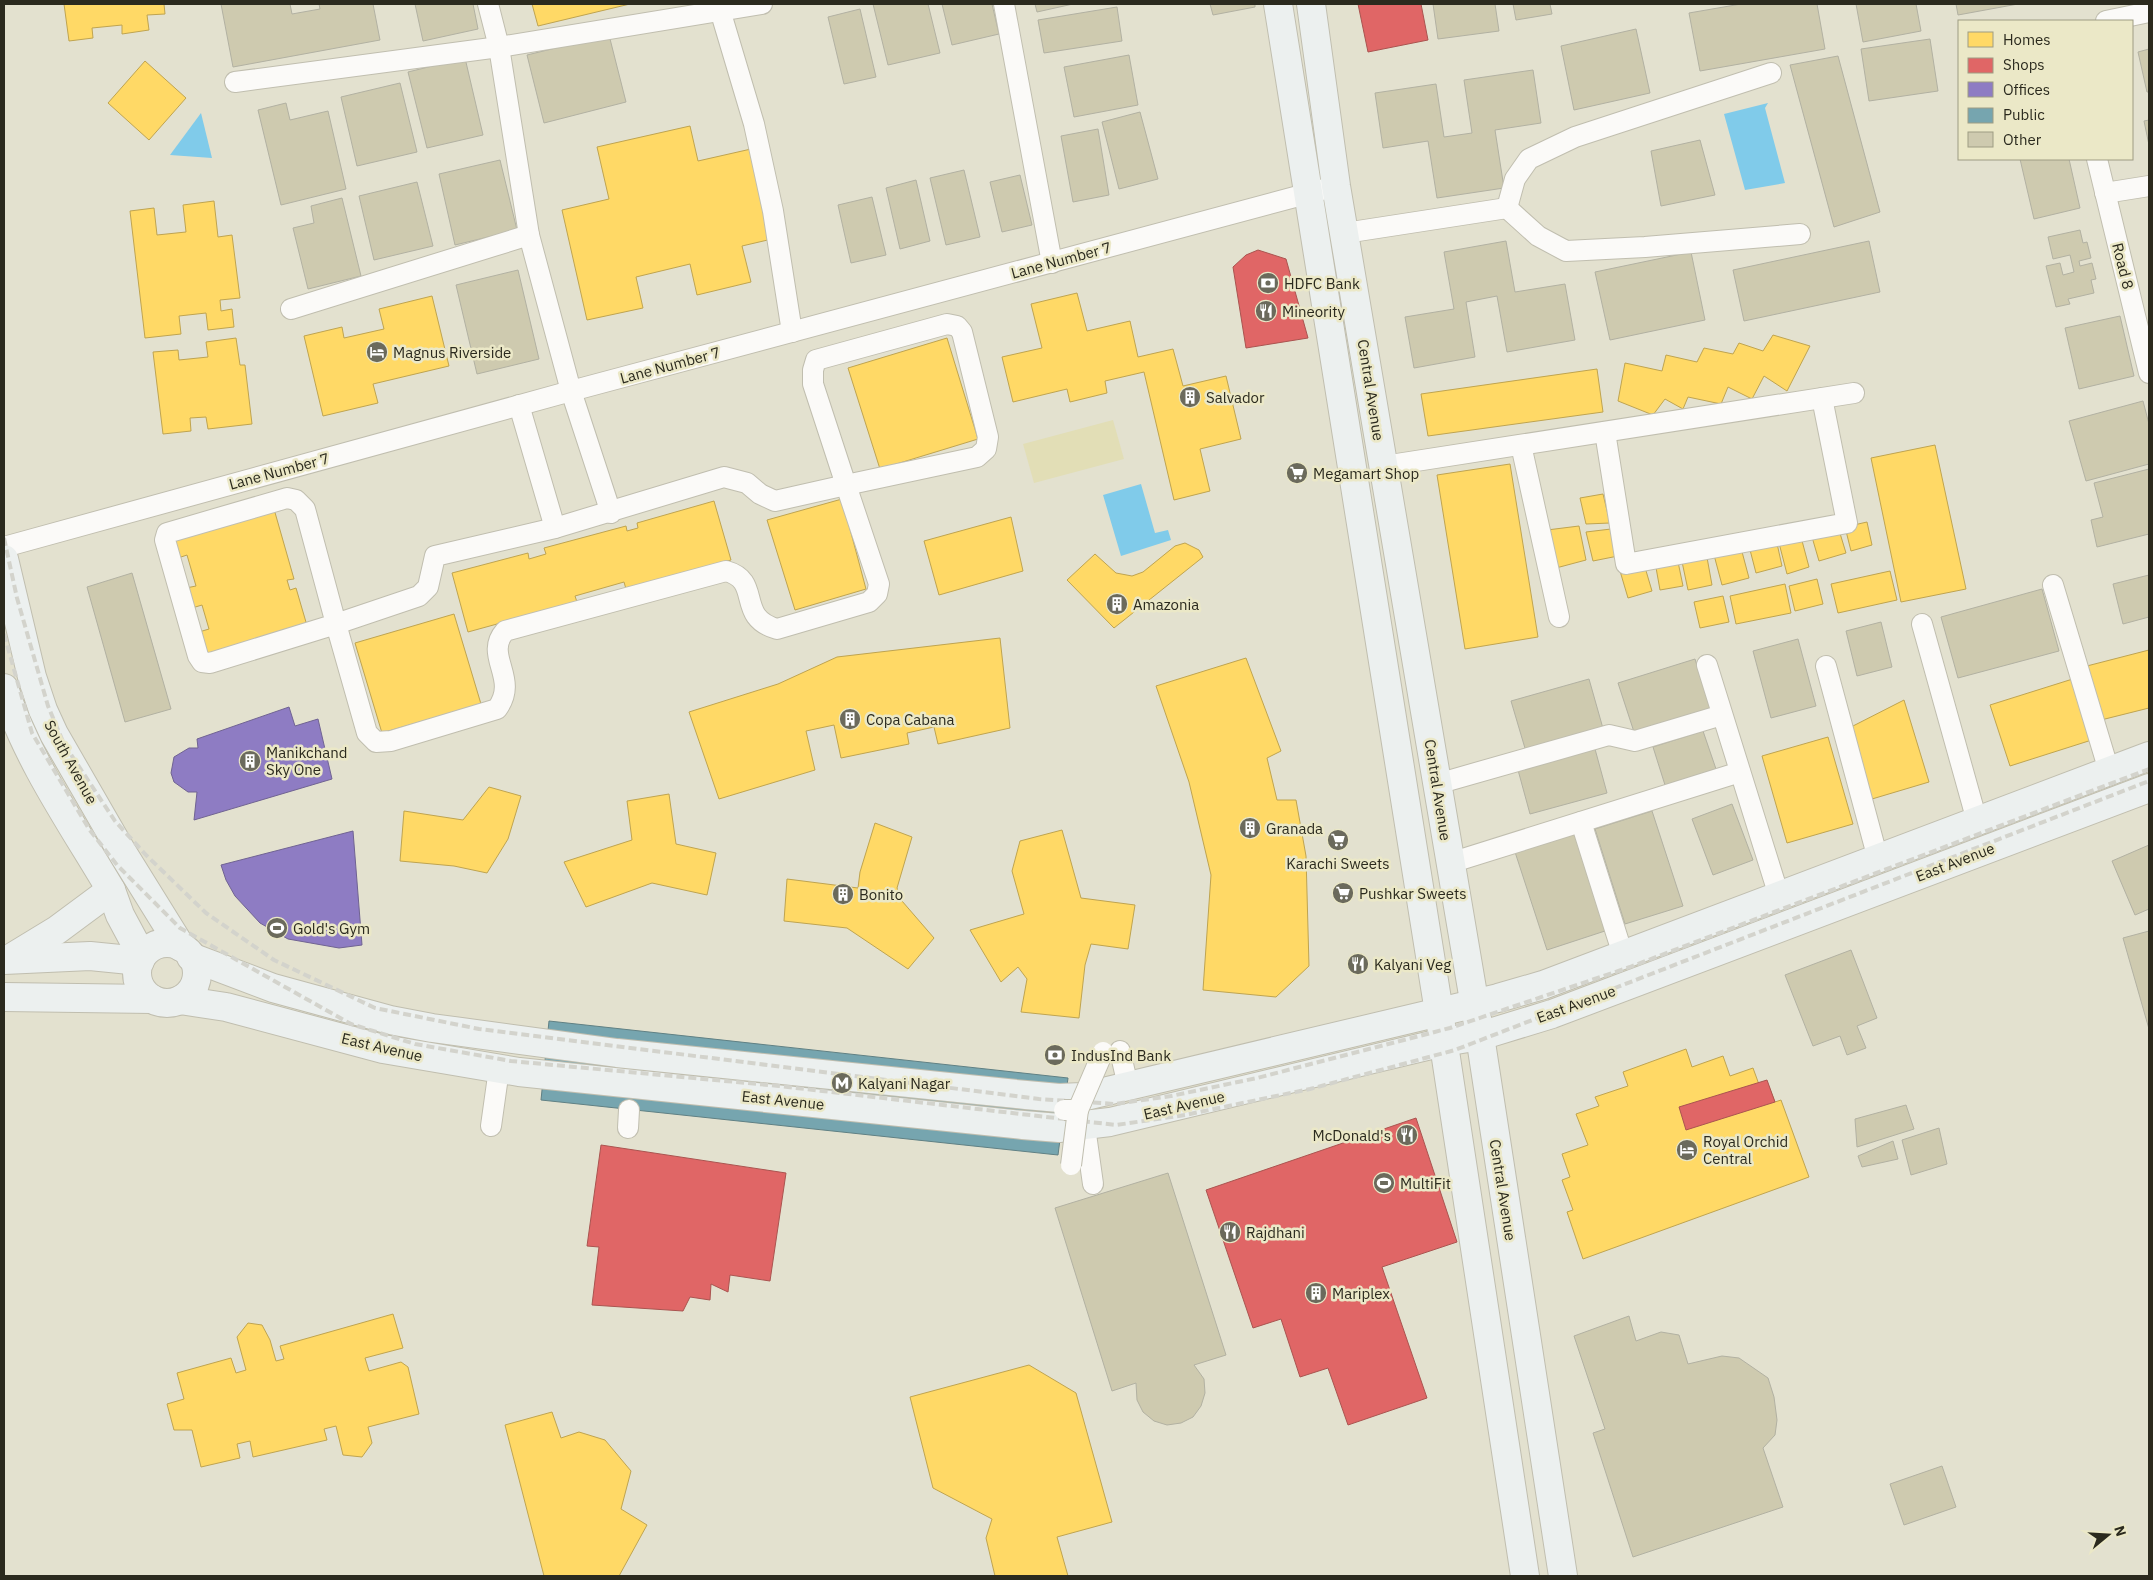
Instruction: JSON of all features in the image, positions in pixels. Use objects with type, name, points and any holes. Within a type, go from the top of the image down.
[{"type":"main road","name":"Central Avenue","points":[[1278,4],[1318,244],[1444,1042],[1525,1576]]},
{"type":"main road","name":"Central Avenue","points":[[1311,4],[1336,186],[1473,1004],[1480,1036],[1563,1576]]},
{"type":"main road","name":"South Avenue","points":[[4,559],[32,677],[43,710],[54,734],[117,844],[186,952]]},
{"type":"main road","name":"South Avenue","points":[[4,688],[15,721],[27,748],[111,890],[120,915],[141,958]]},
{"type":"main road","name":"East Avenue","points":[[186,952],[273,988],[390,1020],[523,1042],[1059,1098],[1082,1096],[1473,1004],[1543,985],[2149,756]]},
{"type":"main road","name":"East Avenue","points":[[180,1000],[226,1007],[383,1049],[499,1069],[613,1083],[1059,1128],[1076,1116],[1156,1113],[1444,1042],[1480,1036],[1552,1014],[2149,788]]},
{"type":"main road","points":[[6,960],[57,930],[111,890]]},
{"type":"main road","points":[[4,997],[152,999],[166,1003],[180,1000],[191,990],[195,981],[195,966],[186,952],[172,944],[157,945],[141,958],[137,975],[139,984],[152,999]]},
{"type":"main road","points":[[6,960],[90,956],[141,958]]},
{"type":"street","points":[[488,4],[499,47],[529,236],[572,391],[611,513]]},
{"type":"street","points":[[235,82],[499,47],[762,4]]},
{"type":"street","points":[[1004,4],[1052,263]]},
{"type":"street","points":[[720,10],[756,133],[773,211],[792,332]]},
{"type":"street","points":[[2111,20],[2149,12]]},
{"type":"street","points":[[1507,208],[1515,179],[1529,159],[1575,137],[1771,72]]},
{"type":"street","name":"Road 8","points":[[2097,160],[2149,368]]},
{"type":"street","name":"Lane Number 7","points":[[4,547],[519,405],[1336,186]]},
{"type":"street","points":[[2105,193],[2149,186]]},
{"type":"street","points":[[1345,233],[1507,208]]},
{"type":"street","points":[[1507,208],[1538,236],[1566,251],[1645,247],[1800,234]]},
{"type":"street","points":[[291,308],[529,236]]},
{"type":"street","points":[[846,485],[775,501],[760,494],[747,482],[724,477],[611,513],[435,556],[428,587],[419,596],[336,624],[210,663],[202,662],[198,656],[165,540],[166,533],[287,498],[296,500],[305,509],[336,624],[367,733],[376,742],[391,741],[497,709],[505,698],[506,684],[497,651],[498,639],[505,631],[726,571],[736,574],[746,585],[755,618],[764,626],[777,629],[869,602],[877,594],[879,584],[846,485],[813,384],[813,370],[816,360],[947,324],[957,326],[962,332],[988,437],[986,449],[977,457],[846,485]]},
{"type":"street","points":[[1384,466],[1854,393]]},
{"type":"street","points":[[1605,432],[1626,564],[1847,523],[1822,398]]},
{"type":"street","points":[[519,405],[555,528]]},
{"type":"street","points":[[1521,445],[1559,617]]},
{"type":"street","points":[[2053,585],[2109,771]]},
{"type":"street","points":[[1922,624],[1977,821]]},
{"type":"street","points":[[1707,665],[1779,896]]},
{"type":"street","points":[[1826,666],[1878,859]]},
{"type":"street","points":[[1437,784],[1609,736],[1635,740],[1722,715]]},
{"type":"street","points":[[1450,863],[1740,772]]},
{"type":"street","points":[[1581,822],[1623,955]]},
{"type":"street","points":[[1088,1170],[1076,1116],[1104,1052],[1099,1045]]},
{"type":"street","points":[[1120,1050],[1128,1086]]},
{"type":"street","points":[[491,1126],[499,1069]]},
{"type":"shaded area","points":[[1113,420],[1124,459],[1034,483],[1023,444]]},
{"type":"water","points":[[1768,103],[1765,108],[1785,183],[1745,190],[1724,114]]},
{"type":"water","points":[[201,113],[212,158],[170,155]]},
{"type":"water","points":[[1141,484],[1155,533],[1168,530],[1171,540],[1121,556],[1103,495]]},
{"type":"building: Homes","points":[[64,4],[164,4],[165,14],[147,15],[149,30],[122,34],[122,25],[92,28],[93,38],[69,41]]},
{"type":"building: Homes","points":[[532,4],[630,4],[538,26]]},
{"type":"building: Homes","points":[[145,61],[186,98],[149,140],[108,103]]},
{"type":"building: Homes","points":[[690,126],[698,161],[751,149],[772,239],[742,246],[751,282],[697,295],[690,264],[636,277],[643,308],[587,320],[562,210],[609,199],[597,147]]},
{"type":"building: Homes","points":[[214,201],[218,237],[232,235],[240,298],[220,300],[221,311],[232,309],[234,327],[208,330],[206,313],[179,316],[181,334],[145,338],[130,211],[154,208],[157,235],[186,232],[183,205]]},
{"type":"building: Homes","name":"Salvador","points":[[1077,293],[1087,331],[1130,321],[1138,357],[1173,349],[1183,386],[1226,376],[1241,439],[1200,449],[1210,491],[1174,500],[1144,372],[1105,381],[1107,393],[1070,402],[1067,389],[1013,402],[1002,357],[1042,348],[1031,304]]},
{"type":"building: Homes","name":"Magnus Riverside","points":[[432,296],[449,366],[373,384],[378,403],[323,416],[304,336],[342,327],[344,338],[384,329],[379,309]]},
{"type":"building: Homes","points":[[1773,335],[1810,346],[1787,391],[1764,376],[1752,399],[1728,387],[1721,404],[1688,397],[1683,409],[1665,399],[1653,415],[1618,401],[1625,363],[1662,371],[1666,355],[1697,362],[1704,348],[1733,354],[1739,343],[1763,351]]},
{"type":"building: Homes","points":[[236,338],[240,365],[245,365],[252,424],[208,429],[206,417],[190,418],[191,431],[163,434],[153,352],[178,350],[179,360],[208,357],[206,342]]},
{"type":"building: Homes","points":[[947,338],[978,439],[880,469],[848,368]]},
{"type":"building: Homes","points":[[1597,369],[1603,412],[1428,436],[1421,394]]},
{"type":"building: Homes","points":[[1935,445],[1966,589],[1901,602],[1871,458]]},
{"type":"building: Homes","points":[[1510,464],[1538,637],[1465,649],[1437,475]]},
{"type":"building: Homes","points":[[1603,494],[1610,523],[1586,524],[1580,498]]},
{"type":"building: Homes","points":[[842,499],[866,589],[795,610],[767,520]]},
{"type":"building: Homes","points":[[714,501],[731,560],[626,589],[624,582],[575,596],[577,602],[468,632],[452,573],[528,553],[529,559],[546,554],[544,548],[626,526],[627,531],[638,528],[637,523]]},
{"type":"building: Homes","points":[[274,509],[294,579],[287,580],[290,590],[296,588],[308,629],[206,658],[199,632],[209,629],[202,605],[192,608],[186,588],[196,586],[187,555],[178,558],[172,538]]},
{"type":"building: Homes","points":[[1011,517],[1023,571],[939,595],[924,541]]},
{"type":"building: Homes","points":[[1867,522],[1872,545],[1851,551],[1845,527]]},
{"type":"building: Homes","points":[[1579,526],[1586,560],[1556,568],[1547,530]]},
{"type":"building: Homes","points":[[1611,529],[1618,556],[1593,561],[1586,532]]},
{"type":"building: Homes","points":[[1839,530],[1846,553],[1819,561],[1812,537]]},
{"type":"building: Homes","points":[[1801,537],[1809,567],[1787,574],[1779,543]]},
{"type":"building: Homes","points":[[1776,539],[1782,566],[1756,573],[1749,546]]},
{"type":"building: Homes","name":"Amazonia","points":[[1185,543],[1199,550],[1203,557],[1114,628],[1067,580],[1095,554],[1116,573],[1132,576],[1143,572],[1175,546]]},
{"type":"building: Homes","points":[[1741,548],[1749,578],[1722,585],[1714,555]]},
{"type":"building: Homes","points":[[1706,552],[1712,585],[1688,590],[1681,557]]},
{"type":"building: Homes","points":[[1677,557],[1683,586],[1660,590],[1655,562]]},
{"type":"building: Homes","points":[[1644,564],[1652,591],[1628,598],[1620,571]]},
{"type":"building: Homes","points":[[1890,571],[1897,600],[1838,613],[1831,584]]},
{"type":"building: Homes","points":[[1817,579],[1823,604],[1795,611],[1789,586]]},
{"type":"building: Homes","points":[[1785,584],[1791,613],[1736,624],[1730,596]]},
{"type":"building: Homes","points":[[1723,596],[1729,622],[1700,628],[1694,602]]},
{"type":"building: Homes","points":[[454,614],[481,704],[382,733],[355,643]]},
{"type":"building: Homes","name":"Copa Cabana","points":[[1000,638],[1010,728],[938,744],[934,727],[907,733],[909,744],[841,758],[834,725],[806,731],[815,770],[719,799],[689,712],[778,684],[837,657]]},
{"type":"building: Homes","points":[[2149,650],[2149,708],[2097,721],[2083,667]]},
{"type":"building: Homes","name":"Granada","points":[[1246,658],[1281,751],[1267,758],[1277,800],[1296,800],[1306,856],[1309,966],[1276,997],[1203,990],[1211,875],[1189,782],[1156,686]]},
{"type":"building: Homes","points":[[2079,677],[2098,738],[2010,766],[1990,705]]},
{"type":"building: Homes","points":[[1904,700],[1929,782],[1872,799],[1851,727]]},
{"type":"building: Homes","points":[[1828,737],[1853,824],[1787,843],[1762,756]]},
{"type":"building: Homes","points":[[489,787],[521,796],[508,839],[487,873],[454,866],[400,861],[404,811],[463,820]]},
{"type":"building: Homes","points":[[669,794],[676,844],[716,853],[707,895],[652,883],[586,907],[564,862],[632,840],[627,801]]},
{"type":"building: Homes","name":"Bonito","points":[[875,823],[912,837],[897,888],[902,901],[934,938],[908,969],[847,928],[784,921],[787,879],[858,888],[860,872]]},
{"type":"building: Homes","points":[[1062,830],[1081,898],[1135,905],[1128,949],[1091,944],[1085,965],[1079,1018],[1021,1012],[1027,979],[1018,967],[1001,982],[970,930],[1024,914],[1012,871],[1020,841]]},
{"type":"building: Homes","name":"Royal Orchid Central","points":[[1686,1049],[1692,1067],[1723,1056],[1730,1076],[1753,1068],[1761,1090],[1769,1087],[1775,1102],[1781,1100],[1809,1177],[1583,1259],[1567,1212],[1573,1210],[1562,1180],[1570,1177],[1562,1154],[1588,1145],[1576,1114],[1599,1106],[1595,1097],[1628,1086],[1623,1072]]},
{"type":"building: Homes","points":[[393,1314],[403,1348],[365,1358],[369,1371],[401,1362],[408,1367],[419,1414],[368,1427],[372,1443],[362,1457],[343,1455],[336,1426],[324,1429],[327,1440],[253,1457],[250,1441],[237,1444],[240,1458],[201,1467],[192,1430],[174,1430],[167,1404],[184,1399],[177,1373],[231,1358],[236,1373],[246,1370],[237,1337],[248,1323],[262,1325],[270,1340],[276,1361],[284,1359],[280,1346]]},
{"type":"building: Homes","points":[[1029,1365],[1076,1393],[1112,1522],[1057,1537],[1068,1576],[995,1576],[986,1538],[992,1519],[933,1488],[910,1397]]},
{"type":"building: Homes","points":[[552,1412],[561,1438],[579,1432],[605,1440],[631,1471],[621,1509],[647,1525],[619,1576],[544,1576],[505,1425]]},
{"type":"building: Shops","points":[[1358,4],[1421,4],[1428,40],[1368,52]]},
{"type":"building: Shops","points":[[1258,250],[1286,259],[1308,338],[1246,348],[1233,267],[1246,255]]},
{"type":"building: Shops","points":[[1767,1080],[1775,1102],[1686,1130],[1679,1107]]},
{"type":"building: Shops","name":"Mariplex","points":[[1416,1118],[1457,1242],[1382,1267],[1427,1398],[1348,1425],[1328,1368],[1300,1377],[1281,1319],[1253,1328],[1206,1190]]},
{"type":"building: Shops","points":[[601,1145],[786,1173],[770,1281],[730,1275],[728,1292],[711,1284],[710,1300],[690,1297],[683,1311],[592,1305],[599,1247],[587,1246]]},
{"type":"building: Offices","name":"Manikchand Sky One","points":[[289,707],[295,726],[318,719],[332,779],[194,820],[197,792],[188,792],[174,782],[171,773],[174,757],[189,748],[198,748],[197,739]]},
{"type":"building: Offices","points":[[353,831],[362,945],[339,948],[288,939],[260,923],[235,896],[226,880],[221,865]]},
{"type":"building: Public","points":[[549,1021],[1068,1078],[1058,1155],[541,1100]]},
{"type":"building: Other","points":[[221,4],[290,4],[292,14],[320,9],[319,4],[373,4],[380,40],[233,67]]},
{"type":"building: Other","points":[[415,4],[473,4],[478,29],[423,41]]},
{"type":"building: Other","points":[[873,4],[928,4],[940,53],[888,65]]},
{"type":"building: Other","points":[[942,4],[992,4],[999,34],[952,45]]},
{"type":"building: Other","points":[[1035,4],[1073,4],[1037,12]]},
{"type":"building: Other","points":[[1210,4],[1255,4],[1255,7],[1213,15]]},
{"type":"building: Other","points":[[1433,4],[1495,4],[1499,31],[1438,39]]},
{"type":"building: Other","points":[[1513,4],[1550,4],[1552,14],[1516,20]]},
{"type":"building: Other","points":[[1741,4],[1817,4],[1825,49],[1700,71],[1689,13]]},
{"type":"building: Other","points":[[1856,4],[1916,4],[1921,31],[1863,42]]},
{"type":"building: Other","points":[[1956,4],[2018,4],[1958,15]]},
{"type":"building: Other","points":[[1117,7],[1122,41],[1044,53],[1038,20]]},
{"type":"building: Other","points":[[860,9],[876,77],[844,84],[828,17]]},
{"type":"building: Other","points":[[1636,29],[1650,93],[1574,110],[1561,46]]},
{"type":"building: Other","points":[[609,35],[626,102],[544,123],[527,55]]},
{"type":"building: Other","points":[[1930,39],[1938,91],[1869,101],[1861,49]]},
{"type":"building: Other","points":[[2149,49],[2149,92],[2147,92],[2138,52]]},
{"type":"building: Other","points":[[1129,55],[1138,105],[1074,117],[1064,67]]},
{"type":"building: Other","points":[[1838,56],[1880,212],[1834,227],[1790,65]]},
{"type":"building: Other","points":[[465,58],[483,135],[427,148],[408,72]]},
{"type":"building: Other","points":[[1533,70],[1541,123],[1495,130],[1504,188],[1437,198],[1428,141],[1383,148],[1375,93],[1436,84],[1444,137],[1472,133],[1464,80]]},
{"type":"building: Other","points":[[400,83],[417,152],[357,166],[341,97]]},
{"type":"building: Other","points":[[286,103],[290,120],[328,111],[346,189],[281,205],[258,110]]},
{"type":"building: Other","points":[[1140,112],[1158,179],[1119,189],[1102,122]]},
{"type":"building: Other","points":[[2149,120],[2149,145],[2144,121]]},
{"type":"building: Other","points":[[1098,129],[1109,195],[1073,202],[1061,136]]},
{"type":"building: Other","points":[[1700,140],[1715,195],[1661,206],[1651,151]]},
{"type":"building: Other","points":[[500,160],[517,230],[455,245],[439,174]]},
{"type":"building: Other","points":[[2020,160],[2069,160],[2080,208],[2034,219]]},
{"type":"building: Other","points":[[964,170],[980,237],[946,245],[930,178]]},
{"type":"building: Other","points":[[1020,175],[1032,225],[1002,232],[990,182]]},
{"type":"building: Other","points":[[916,180],[930,241],[900,249],[886,188]]},
{"type":"building: Other","points":[[417,182],[433,246],[374,260],[359,196]]},
{"type":"building: Other","points":[[872,197],[886,255],[851,263],[838,205]]},
{"type":"building: Other","points":[[342,198],[361,276],[308,289],[293,228],[314,223],[311,206]]},
{"type":"building: Other","points":[[2080,230],[2083,243],[2087,242],[2091,258],[2079,261],[2080,266],[2092,263],[2096,279],[2091,280],[2094,293],[2068,299],[2070,304],[2056,307],[2046,266],[2060,263],[2063,275],[2074,272],[2070,255],[2053,259],[2048,237]]},
{"type":"building: Other","points":[[1506,241],[1515,292],[1565,284],[1575,340],[1507,352],[1497,296],[1466,302],[1475,357],[1414,368],[1405,317],[1454,309],[1444,252]]},
{"type":"building: Other","points":[[1869,241],[1880,292],[1744,321],[1733,270]]},
{"type":"building: Other","points":[[1691,252],[1705,320],[1610,340],[1595,272]]},
{"type":"building: Other","points":[[518,270],[539,359],[477,374],[456,285]]},
{"type":"building: Other","points":[[2120,316],[2134,376],[2079,389],[2065,328]]},
{"type":"building: Other","points":[[2143,401],[2149,424],[2149,464],[2086,481],[2069,421]]},
{"type":"building: Other","points":[[2149,469],[2149,534],[2097,547],[2091,520],[2103,517],[2094,483]]},
{"type":"building: Other","points":[[132,573],[171,709],[125,722],[87,587]]},
{"type":"building: Other","points":[[2149,575],[2149,617],[2123,624],[2113,584]]},
{"type":"building: Other","points":[[2042,589],[2059,651],[1958,678],[1941,617]]},
{"type":"building: Other","points":[[1881,622],[1892,667],[1857,676],[1846,631]]},
{"type":"building: Other","points":[[1798,639],[1816,706],[1771,718],[1753,651]]},
{"type":"building: Other","points":[[1695,659],[1711,711],[1635,735],[1618,683]]},
{"type":"building: Other","points":[[1589,679],[1604,732],[1527,755],[1511,701]]},
{"type":"building: Other","points":[[1703,731],[1716,769],[1665,785],[1653,747]]},
{"type":"building: Other","points":[[1595,749],[1607,793],[1530,814],[1518,770]]},
{"type":"building: Other","points":[[1732,804],[1753,860],[1713,875],[1692,819]]},
{"type":"building: Other","points":[[1652,811],[1683,906],[1625,924],[1595,829]]},
{"type":"building: Other","points":[[1577,832],[1608,930],[1547,950],[1515,852]]},
{"type":"building: Other","points":[[2149,845],[2149,909],[2135,915],[2112,861]]},
{"type":"building: Other","points":[[2149,931],[2149,1029],[2123,938]]},
{"type":"building: Other","points":[[1851,950],[1877,1018],[1857,1026],[1866,1048],[1847,1055],[1840,1036],[1813,1046],[1785,975]]},
{"type":"building: Other","points":[[1906,1105],[1914,1129],[1857,1147],[1855,1119]]},
{"type":"building: Other","points":[[1939,1128],[1947,1164],[1911,1175],[1902,1140]]},
{"type":"building: Other","points":[[1893,1141],[1898,1159],[1862,1167],[1858,1156]]},
{"type":"building: Other","points":[[1168,1173],[1226,1355],[1194,1365],[1204,1379],[1205,1393],[1201,1406],[1193,1417],[1181,1423],[1167,1425],[1154,1421],[1143,1412],[1137,1400],[1136,1383],[1112,1391],[1055,1208]]},
{"type":"building: Other","points":[[1629,1316],[1636,1341],[1661,1332],[1679,1335],[1688,1364],[1722,1356],[1739,1358],[1768,1378],[1774,1397],[1777,1420],[1775,1435],[1763,1448],[1783,1507],[1633,1557],[1593,1433],[1605,1429],[1574,1336]]},
{"type":"building: Other","points":[[1942,1466],[1956,1507],[1904,1525],[1890,1484]]},
{"type":"railway","points":[[4,538],[17,598],[48,706],[64,744],[115,821],[146,855],[206,913],[274,960],[375,1008],[479,1029],[1039,1099],[1115,1104],[1171,1096],[1257,1078],[1450,1028],[1630,967],[2149,769]]},
{"type":"railway","points":[[4,634],[32,733],[89,829],[117,865],[180,928],[351,1024],[415,1044],[511,1061],[779,1086],[1116,1125],[1185,1115],[1310,1089],[1455,1050],[2149,781]]},
{"type":"place","name":"HDFC Bank","points":[[1268,283]]},
{"type":"place","name":"Mineority","points":[[1266,311]]},
{"type":"place","name":"Magnus Riverside","points":[[377,352]]},
{"type":"place","name":"Salvador","points":[[1190,397]]},
{"type":"place","name":"Megamart Shop","points":[[1297,473]]},
{"type":"place","name":"Amazonia","points":[[1117,604]]},
{"type":"place","name":"Copa Cabana","points":[[850,719]]},
{"type":"place","name":"Manikchand Sky One","points":[[250,761]]},
{"type":"place","name":"Granada","points":[[1250,828]]},
{"type":"place","name":"Karachi Sweets","points":[[1338,840]]},
{"type":"place","name":"Pushkar Sweets","points":[[1343,893]]},
{"type":"place","name":"Bonito","points":[[843,894]]},
{"type":"place","name":"Gold's Gym","points":[[277,928]]},
{"type":"place","name":"Kalyani Veg","points":[[1358,964]]},
{"type":"place","name":"IndusInd Bank","points":[[1055,1055]]},
{"type":"place","name":"Kalyani Nagar","points":[[842,1083]]},
{"type":"place","name":"McDonald's","points":[[1407,1135]]},
{"type":"place","name":"Royal Orchid Central","points":[[1687,1150]]},
{"type":"place","name":"MultiFit","points":[[1384,1183]]},
{"type":"place","name":"Rajdhani","points":[[1230,1232]]},
{"type":"place","name":"Mariplex","points":[[1316,1293]]}]
